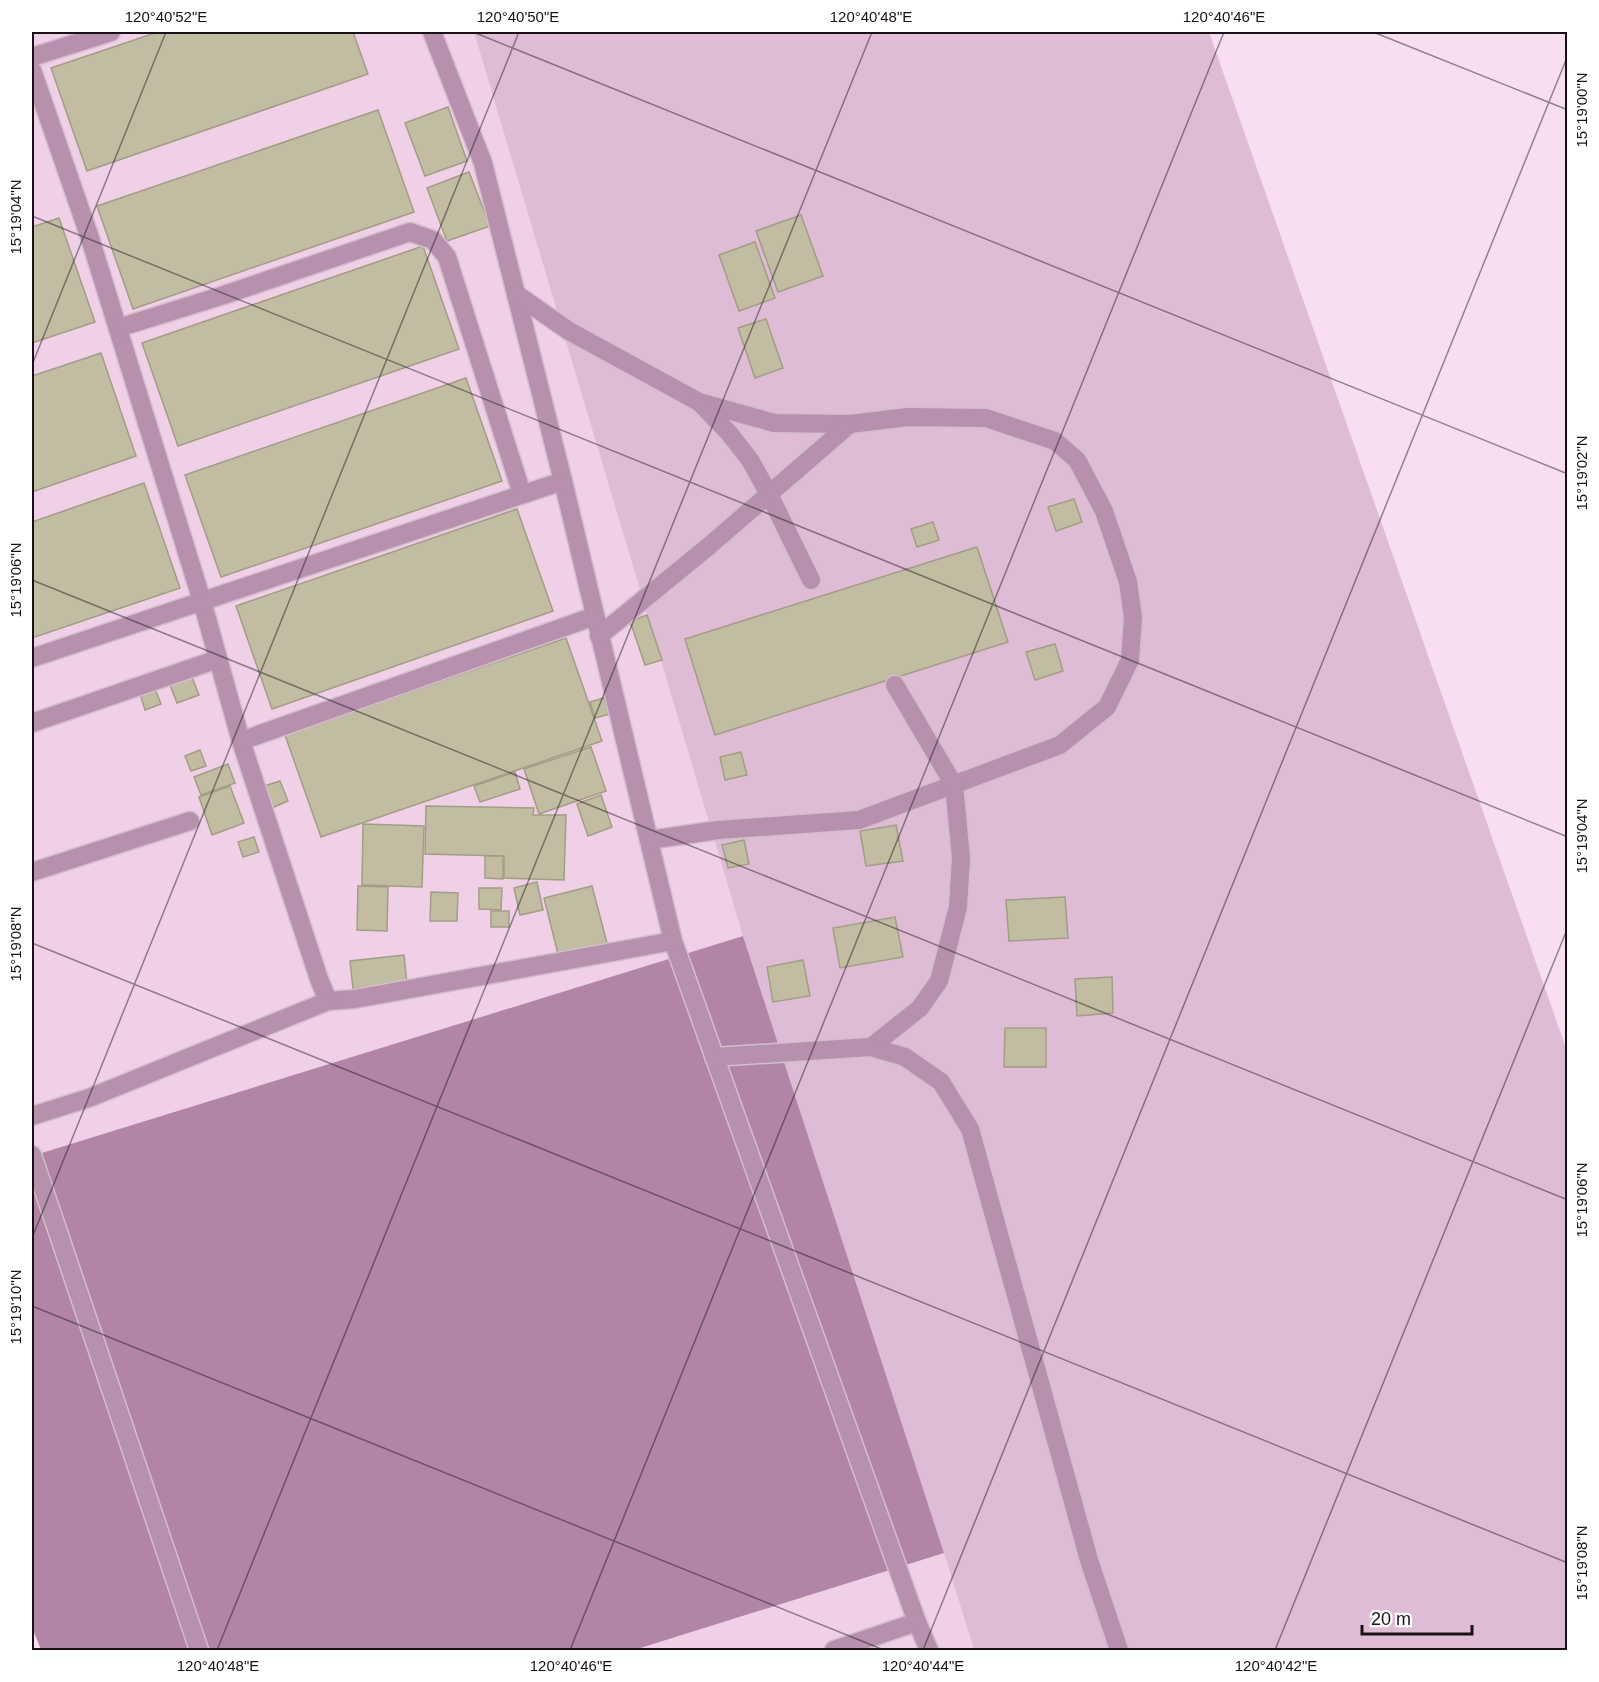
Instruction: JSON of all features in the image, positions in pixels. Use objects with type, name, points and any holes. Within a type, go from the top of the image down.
[{"type":"lane","points":[[32,57],[111,32]]},
{"type":"lane","points":[[432,32],[483,163],[673,941],[916,1622],[929,1650]]},
{"type":"lane","points":[[32,70],[89,235],[202,601],[241,741],[328,1001]]},
{"type":"lane","points":[[118,328],[410,232],[433,240],[447,257],[522,494]]},
{"type":"lane","points":[[516,294],[568,331],[699,402],[774,423],[849,424],[908,417],[986,418],[1055,441],[1077,460],[1104,511],[1128,582],[1134,616],[1130,660],[1107,707],[1060,745],[859,820],[718,830],[648,840]]},
{"type":"lane","points":[[699,402],[729,433],[750,460],[811,580]]},
{"type":"lane","points":[[599,636],[709,546],[849,424]]},
{"type":"lane","points":[[32,658],[562,481]]},
{"type":"lane","points":[[241,741],[595,616]]},
{"type":"lane","points":[[32,723],[218,659]]},
{"type":"lane","points":[[871,1047],[920,1008],[939,981],[958,907],[961,858],[954,785],[895,685]]},
{"type":"lane","points":[[32,872],[190,820]]},
{"type":"lane","points":[[32,1116],[89,1098],[328,1001],[355,999],[673,941]]},
{"type":"lane","points":[[714,1056],[871,1047],[905,1057],[941,1082],[970,1129],[1089,1560],[1119,1650]]},
{"type":"lane","points":[[32,1155],[199,1650]]},
{"type":"lane","points":[[834,1650],[916,1622]]},
{"type":"shaded area","points":[[32,32],[477,32],[787,771],[743,936],[32,1156]]},
{"type":"shaded area","points":[[474,32],[1209,32],[1567,1051],[1567,1650],[974,1650],[743,936]]},
{"type":"shaded area","points":[[743,936],[944,1553],[634,1650],[41,1650],[32,1627],[32,1156]]},
{"type":"shaded area","points":[[944,1553],[974,1650],[634,1650]]},
{"type":"building","points":[[158,32],[353,32],[368,74],[87,171],[51,68]]},
{"type":"building","points":[[448,107],[467,161],[425,176],[405,123]]},
{"type":"building","points":[[378,110],[414,212],[133,309],[97,206]]},
{"type":"building","points":[[469,172],[490,226],[447,241],[427,188]]},
{"type":"building","points":[[801,215],[823,276],[778,292],[756,231]]},
{"type":"building","points":[[59,218],[95,322],[32,343],[32,227]]},
{"type":"building","points":[[755,242],[775,298],[739,311],[719,255]]},
{"type":"building","points":[[423,246],[459,349],[178,446],[142,343]]},
{"type":"building","points":[[766,319],[783,368],[755,378],[738,328]]},
{"type":"building","points":[[101,353],[136,456],[32,492],[32,376]]},
{"type":"building","points":[[466,378],[502,481],[221,577],[185,475]]},
{"type":"building","points":[[144,483],[180,588],[32,638],[32,522]]},
{"type":"building","points":[[1074,499],[1082,522],[1056,531],[1048,507]]},
{"type":"building","points":[[517,509],[553,611],[272,709],[236,606]]},
{"type":"building","points":[[933,522],[939,540],[917,547],[911,529]]},
{"type":"building","points":[[977,547],[1008,642],[715,735],[685,639]]},
{"type":"building","points":[[647,615],[662,660],[645,665],[630,621]]},
{"type":"building","points":[[566,638],[602,741],[321,837],[285,735]]},
{"type":"building","points":[[1055,644],[1063,671],[1035,680],[1026,652]]},
{"type":"building","points":[[192,677],[199,695],[177,703],[170,685]]},
{"type":"building","points":[[155,689],[161,704],[145,710],[140,694]]},
{"type":"building","points":[[604,698],[610,714],[595,718],[590,702]]},
{"type":"building","points":[[591,747],[606,791],[539,814],[524,769]]},
{"type":"building","points":[[200,750],[206,766],[191,771],[185,756]]},
{"type":"building","points":[[741,752],[747,775],[725,780],[720,757]]},
{"type":"building","points":[[228,764],[235,783],[201,795],[194,777]]},
{"type":"building","points":[[515,772],[520,789],[480,802],[474,786]]},
{"type":"building","points":[[280,781],[288,801],[272,808],[264,786]]},
{"type":"building","points":[[230,786],[244,823],[212,835],[199,797]]},
{"type":"building","points":[[601,795],[612,827],[588,836],[577,804]]},
{"type":"building","points":[[426,806],[534,808],[533,815],[566,815],[564,880],[504,878],[504,856],[425,854]]},
{"type":"building","points":[[363,824],[424,826],[422,887],[362,885]]},
{"type":"building","points":[[896,825],[903,861],[866,866],[860,831]]},
{"type":"building","points":[[254,837],[259,852],[243,857],[238,842]]},
{"type":"building","points":[[744,840],[749,864],[728,868],[722,845]]},
{"type":"building","points":[[485,856],[503,856],[503,879],[485,878]]},
{"type":"building","points":[[537,882],[543,910],[520,915],[514,888]]},
{"type":"building","points":[[358,886],[388,887],[387,931],[357,930]]},
{"type":"building","points":[[592,886],[607,943],[558,954],[544,898]]},
{"type":"building","points":[[479,888],[502,888],[501,910],[479,909]]},
{"type":"building","points":[[431,892],[458,893],[457,921],[430,921]]},
{"type":"building","points":[[1065,897],[1068,938],[1009,941],[1006,900]]},
{"type":"building","points":[[491,911],[509,911],[509,927],[491,927]]},
{"type":"building","points":[[895,917],[903,957],[840,968],[833,928]]},
{"type":"building","points":[[404,955],[407,984],[353,989],[350,961]]},
{"type":"building","points":[[803,960],[810,996],[773,1002],[767,967]]},
{"type":"building","points":[[1112,977],[1113,1013],[1077,1016],[1075,979]]},
{"type":"building","points":[[1005,1028],[1046,1028],[1046,1067],[1004,1067]]}]
